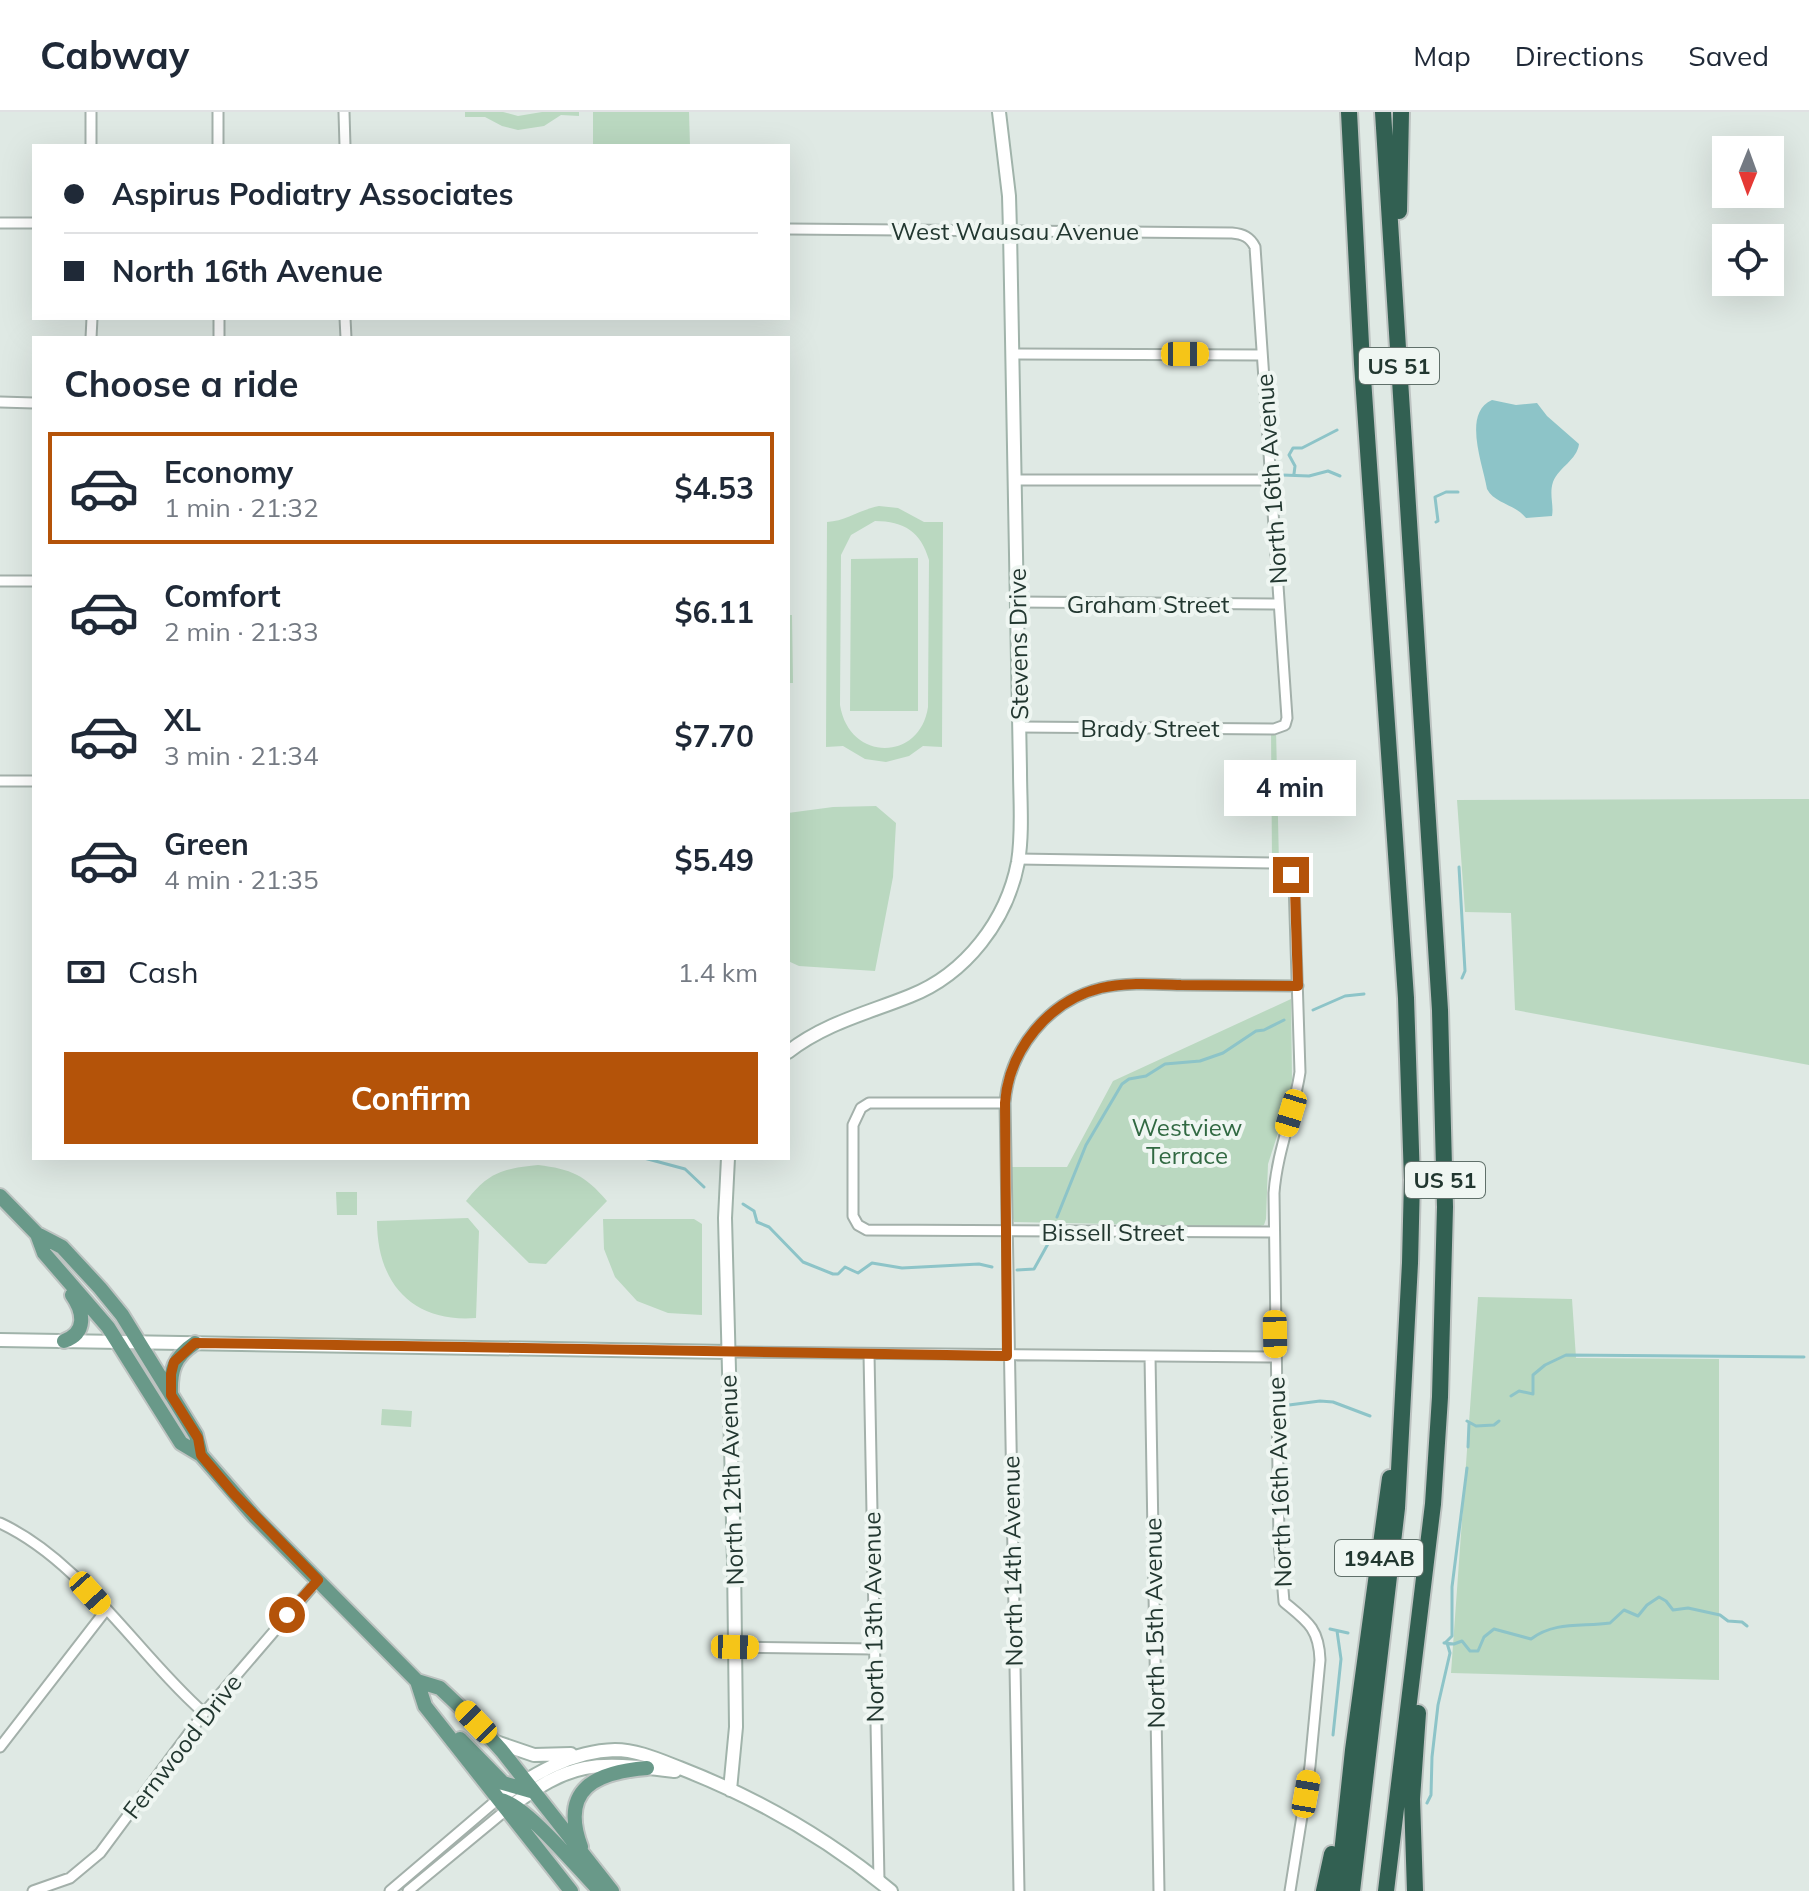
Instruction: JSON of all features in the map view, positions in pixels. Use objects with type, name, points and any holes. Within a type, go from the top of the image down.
[{"type":"highway","points":[[1338,112],[1356,258]]},
{"type":"highway","name":"US 51","points":[[1349,112],[1408,1041],[1412,1180],[1405,1366],[1393,1552],[1352,1891]]},
{"type":"highway","name":"US 51","points":[[1383,112],[1443,1077],[1445,1186],[1443,1327],[1413,1786],[1415,1891]]},
{"type":"highway","points":[[1393,264],[1398,223],[1401,112]]},
{"type":"highway","name":"194AB","points":[[1353,1750],[1405,1366]]},
{"type":"highway","name":"US 51","points":[[1386,1891],[1433,1504]]},
{"type":"highway","points":[[1324,1891],[1353,1750]]},
{"type":"highway","points":[[1338,1891],[1353,1750]]},
{"type":"main road","points":[[0,1196],[37,1234],[56,1242],[122,1315],[198,1438],[201,1455]]},
{"type":"main road","points":[[37,1234],[41,1248],[108,1327],[178,1439],[186,1448],[201,1455],[234,1494],[417,1681],[425,1706],[506,1804],[571,1891]]},
{"type":"main road","points":[[59,1270],[82,1312],[76,1335],[64,1341]]},
{"type":"main road","points":[[171,1395],[174,1362],[195,1343]]},
{"type":"main road","points":[[417,1681],[431,1683],[444,1691],[492,1740],[523,1786],[612,1891]]},
{"type":"main road","points":[[425,1706],[501,1781],[523,1786]]},
{"type":"main road","points":[[586,1858],[575,1823],[582,1793],[602,1776],[647,1768]]},
{"type":"main road","points":[[506,1804],[600,1891]]},
{"type":"street","points":[[91,112],[91,144]]},
{"type":"street","points":[[218,112],[218,144]]},
{"type":"street","points":[[344,112],[345,144]]},
{"type":"street","name":"Stevens Drive","points":[[790,1051],[822,1029],[912,996],[950,973],[975,950],[996,922],[1007,898],[1018,859],[1019,727],[1010,231],[999,112]]},
{"type":"street","points":[[0,223],[32,223]]},
{"type":"street","name":"West Wausau Avenue","points":[[790,229],[1242,234]]},
{"type":"street","name":"North 16th Avenue","points":[[1242,234],[1255,247],[1287,718],[1281,728]]},
{"type":"street","points":[[1012,354],[1262,355]]},
{"type":"street","points":[[0,402],[32,403]]},
{"type":"street","points":[[1015,480],[1270,480]]},
{"type":"street","points":[[0,581],[32,581]]},
{"type":"street","name":"Graham Street","points":[[1017,602],[1279,604]]},
{"type":"street","name":"Brady Street","points":[[1019,727],[1281,728]]},
{"type":"street","points":[[0,781],[32,781]]},
{"type":"street","name":"North 16th Avenue","points":[[1018,859],[1272,862],[1287,869],[1295,891],[1300,1072],[1297,1095],[1277,1163],[1273,1232],[1282,1595],[1284,1602],[1314,1630],[1320,1647],[1320,1660],[1310,1766],[1290,1891]]},
{"type":"street","name":"North 14th Avenue","points":[[1019,1891],[1007,1356],[1005,1103],[1010,1074],[1030,1036],[1055,1011],[1085,993],[1129,984],[1298,986]]},
{"type":"street","name":"Bissell Street","points":[[1005,1103],[869,1103],[861,1108],[853,1125],[853,1216],[858,1225],[867,1230],[1273,1232]]},
{"type":"street","name":"North 12th Avenue","points":[[728,1160],[725,1218],[735,1647],[735,1754],[730,1790]]},
{"type":"street","points":[[0,1340],[1007,1356],[1275,1357]]},
{"type":"street","name":"North 13th Avenue","points":[[869,1354],[879,1881]]},
{"type":"street","name":"North 15th Avenue","points":[[1150,1356],[1159,1891]]},
{"type":"street","points":[[0,1523],[21,1533],[47,1553],[204,1713]]},
{"type":"street","name":"Fernwood Drive","points":[[33,1891],[70,1878],[94,1860],[204,1713],[318,1580]]},
{"type":"street","points":[[0,1747],[106,1610]]},
{"type":"street","points":[[735,1647],[874,1649]]},
{"type":"street","points":[[492,1740],[538,1755],[617,1750],[636,1753],[693,1773],[814,1833],[891,1891]]},
{"type":"street","points":[[408,1891],[523,1786],[563,1762],[594,1752]]},
{"type":"street","points":[[523,1786],[586,1767],[647,1768],[693,1773]]},
{"type":"street","points":[[390,1891],[506,1804]]},
{"type":"green space","points":[[465,112],[503,112],[518,116],[542,112],[579,112],[579,116],[561,115],[544,126],[518,130],[485,117],[465,117]]},
{"type":"green space","points":[[593,112],[689,112],[690,144],[593,144]]},
{"type":"green space","points":[[872,508],[898,508],[924,522],[943,522],[942,747],[923,746],[909,756],[886,762],[865,759],[843,746],[826,747],[827,522]],"holes":[[[875,521],[903,526],[916,535],[929,560],[928,707],[922,725],[912,738],[899,746],[884,748],[856,737],[846,724],[840,705],[841,555],[851,535]]]},
{"type":"green space","points":[[918,558],[918,711],[850,711],[851,559]]},
{"type":"green space","points":[[790,615],[792,615],[793,683],[790,683]]},
{"type":"green space","points":[[1271,729],[1276,729],[1279,864],[1272,862]]},
{"type":"green space","points":[[1809,799],[1809,1065],[1515,1010],[1511,913],[1465,912],[1457,800]]},
{"type":"green space","points":[[876,806],[896,823],[893,877],[875,971],[799,966],[790,962],[790,813]]},
{"type":"green space","name":"Westview Terrace","points":[[1291,999],[1290,1096],[1268,1164],[1264,1225],[1014,1222],[1011,1167],[1067,1167],[1113,1081]]},
{"type":"green space","points":[[538,1165],[577,1175],[607,1201],[546,1264],[529,1263],[466,1201],[497,1174]]},
{"type":"green space","points":[[336,1192],[357,1192],[357,1215],[337,1215]]},
{"type":"green space","points":[[468,1218],[479,1231],[476,1318],[434,1314],[402,1295],[391,1280],[383,1263],[377,1221]]},
{"type":"green space","points":[[603,1219],[694,1219],[702,1224],[702,1315],[668,1313],[637,1301],[615,1277],[604,1249]]},
{"type":"green space","points":[[1478,1297],[1572,1299],[1576,1358],[1719,1359],[1719,1680],[1451,1673]]},
{"type":"green space","points":[[382,1409],[412,1411],[411,1427],[381,1425]]},
{"type":"water","points":[[1492,400],[1516,405],[1537,403],[1579,444],[1575,455],[1553,482],[1552,516],[1526,518],[1495,498],[1487,489],[1476,427],[1483,407]]},
{"type":"waterway","points":[[1294,474],[1295,466],[1289,455],[1293,448],[1302,448],[1337,430]]},
{"type":"waterway","points":[[1282,475],[1309,476],[1328,471],[1340,476]]},
{"type":"waterway","points":[[1436,522],[1435,497],[1446,492],[1458,492]]},
{"type":"waterway","points":[[1459,867],[1465,971],[1462,978]]},
{"type":"waterway","points":[[1313,1010],[1345,996],[1364,994]]},
{"type":"waterway","points":[[1057,1217],[1086,1145],[1122,1084],[1129,1079],[1146,1076],[1165,1064],[1200,1061],[1223,1053],[1256,1031],[1284,1020]]},
{"type":"waterway","points":[[651,1160],[685,1169],[704,1187]]},
{"type":"waterway","points":[[743,1204],[754,1211],[757,1222],[769,1227],[803,1262],[833,1274],[838,1274],[845,1267],[858,1273],[872,1263],[902,1268],[979,1264],[992,1267]]},
{"type":"waterway","points":[[1017,1270],[1034,1269],[1049,1242]]},
{"type":"waterway","points":[[1511,1396],[1519,1391],[1533,1394],[1533,1375],[1566,1355],[1804,1357]]},
{"type":"waterway","points":[[1289,1405],[1333,1402],[1370,1416]]},
{"type":"waterway","points":[[1467,1421],[1476,1426],[1494,1425],[1499,1421]]},
{"type":"waterway","points":[[1468,1447],[1469,1423]]},
{"type":"waterway","points":[[1445,1643],[1452,1636],[1452,1587],[1467,1468]]},
{"type":"waterway","points":[[1444,1643],[1462,1641],[1470,1651],[1478,1651],[1484,1637],[1494,1629],[1531,1639],[1559,1627],[1610,1623],[1624,1610],[1638,1616],[1659,1597],[1673,1610],[1688,1608],[1720,1615],[1728,1621],[1742,1622],[1747,1626]]},
{"type":"waterway","points":[[1330,1629],[1348,1633]]},
{"type":"waterway","points":[[1333,1735],[1341,1659],[1337,1631]]},
{"type":"waterway","points":[[1427,1803],[1431,1795],[1438,1705],[1450,1653],[1447,1643]]},
{"type":"route","points":[[287,1615],[318,1580],[234,1494],[201,1455],[198,1438],[171,1395],[173,1365],[181,1353],[195,1343],[1007,1356],[1005,1103],[1010,1074],[1024,1045],[1055,1011],[1099,988],[1129,984],[1298,986],[1295,891],[1291,875]]}]
